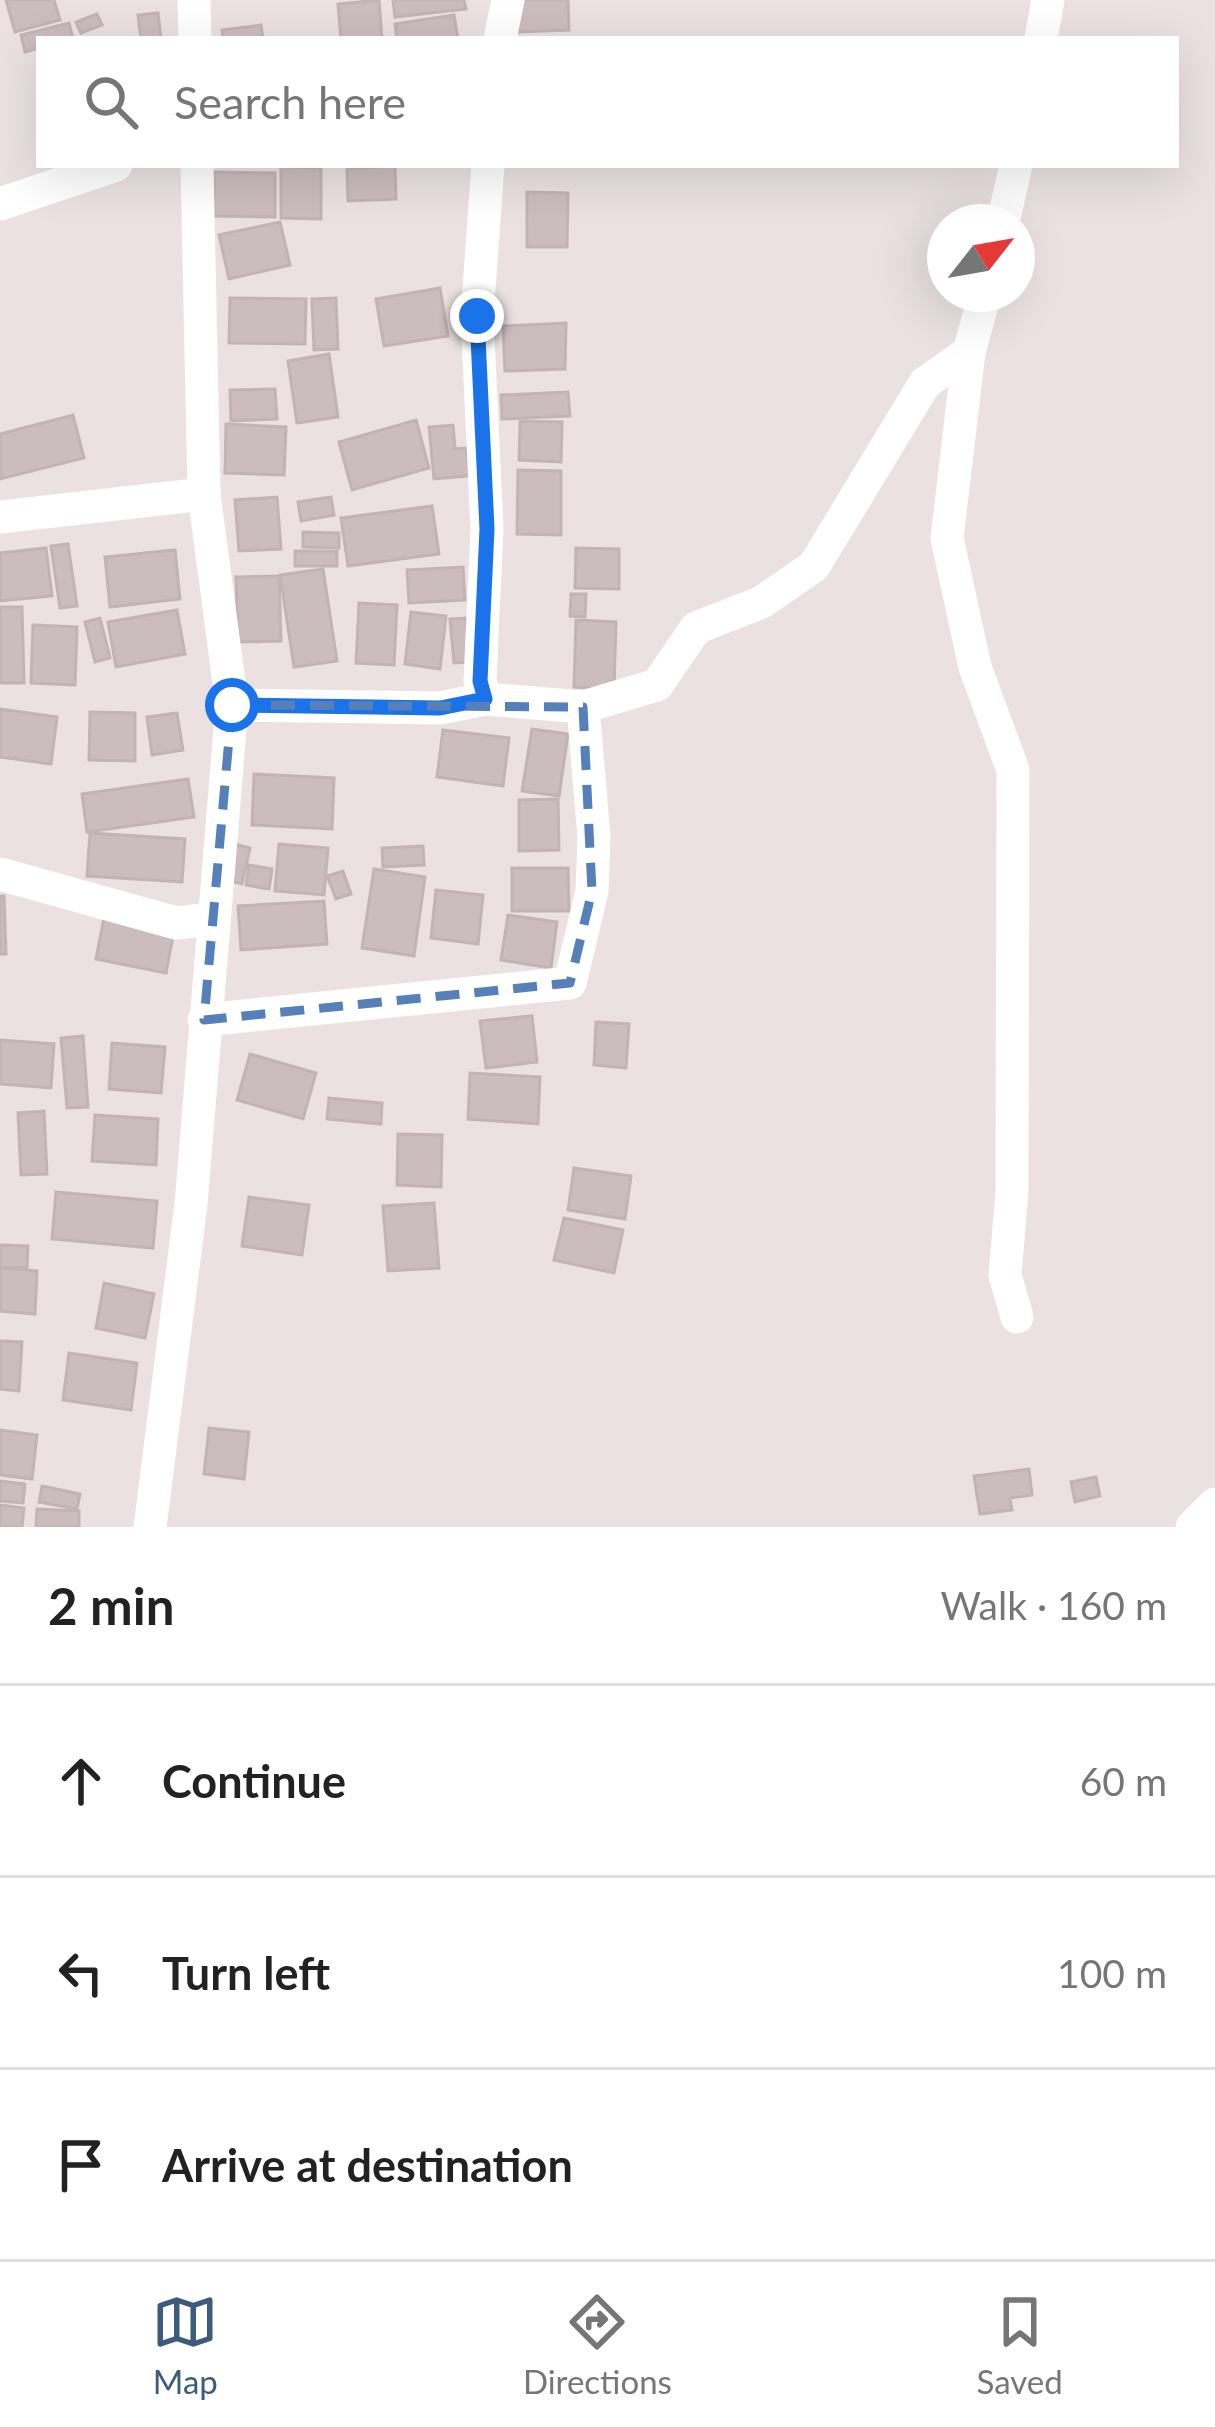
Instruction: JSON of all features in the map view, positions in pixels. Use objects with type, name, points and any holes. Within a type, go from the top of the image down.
[{"type":"street","points":[[194,0],[195,36]]},
{"type":"street","points":[[501,36],[508,0]]},
{"type":"street","points":[[1042,36],[1048,0]]},
{"type":"street","points":[[0,203],[107,168]]},
{"type":"street","points":[[150,1527],[191,1204],[232,705],[204,494],[197,168]]},
{"type":"street","points":[[485,699],[480,681],[487,529],[477,316],[488,168]]},
{"type":"street","points":[[1008,204],[1015,168]]},
{"type":"street","points":[[980,312],[969,352],[947,538],[975,667],[1013,770],[1012,1191],[1005,1275],[1017,1317]]},
{"type":"street","points":[[232,705],[440,708],[485,699],[583,707],[657,685],[696,628],[762,602],[814,566],[925,383],[969,352]]},
{"type":"street","points":[[0,517],[204,494]]},
{"type":"street","points":[[204,1020],[570,983],[592,891],[594,838],[583,707]]},
{"type":"street","points":[[0,874],[176,923],[211,919]]},
{"type":"street","points":[[1192,1527],[1215,1504]]},
{"type":"highlighted area","points":[[232,705],[583,707],[592,891],[570,983],[204,1020]]},
{"type":"building","points":[[6,0],[54,0],[60,20],[15,32]]},
{"type":"building","points":[[379,0],[382,36],[341,36],[338,4]]},
{"type":"building","points":[[393,0],[464,0],[466,9],[395,17]]},
{"type":"building","points":[[517,0],[568,0],[569,30],[519,32]]},
{"type":"building","points":[[158,13],[161,36],[141,36],[138,15]]},
{"type":"building","points":[[97,14],[102,25],[81,33],[76,22]]},
{"type":"building","points":[[454,15],[458,36],[397,36],[395,24]]},
{"type":"building","points":[[69,23],[72,36],[36,36],[36,49],[25,52],[21,35]]},
{"type":"building","points":[[261,25],[263,36],[223,36],[222,30]]},
{"type":"building","points":[[281,168],[321,168],[321,219],[281,218]]},
{"type":"building","points":[[395,168],[396,199],[348,201],[347,169]]},
{"type":"building","points":[[214,172],[275,173],[275,217],[214,216]]},
{"type":"building","points":[[527,192],[568,193],[567,247],[527,247]]},
{"type":"building","points":[[280,222],[290,265],[229,279],[219,235]]},
{"type":"building","points":[[440,288],[448,336],[384,346],[376,299]]},
{"type":"building","points":[[230,298],[306,299],[305,344],[229,343]]},
{"type":"building","points":[[336,298],[338,349],[314,350],[312,299]]},
{"type":"building","points":[[566,323],[565,369],[505,371],[503,326]]},
{"type":"building","points":[[329,354],[338,417],[297,423],[288,361]]},
{"type":"building","points":[[275,389],[277,419],[231,421],[230,390]]},
{"type":"building","points":[[568,392],[570,416],[502,419],[501,395]]},
{"type":"building","points":[[73,415],[84,458],[0,479],[0,434]]},
{"type":"building","points":[[416,420],[429,468],[352,490],[339,442]]},
{"type":"building","points":[[520,421],[562,422],[561,462],[519,460]]},
{"type":"building","points":[[226,424],[286,427],[284,475],[225,473]]},
{"type":"building","points":[[453,425],[455,449],[466,448],[469,476],[434,479],[429,427]]},
{"type":"building","points":[[518,470],[561,471],[561,535],[517,534]]},
{"type":"building","points":[[277,497],[281,549],[239,551],[235,500]]},
{"type":"building","points":[[331,497],[334,515],[301,521],[298,502]]},
{"type":"building","points":[[432,506],[439,554],[348,566],[341,518]]},
{"type":"building","points":[[303,532],[339,533],[339,548],[303,547]]},
{"type":"building","points":[[68,544],[77,606],[60,608],[51,546]]},
{"type":"building","points":[[46,548],[52,596],[0,601],[0,553]]},
{"type":"building","points":[[576,548],[619,549],[619,589],[575,588]]},
{"type":"building","points":[[175,550],[180,599],[110,607],[105,557]]},
{"type":"building","points":[[295,551],[337,551],[337,566],[295,566]]},
{"type":"building","points":[[463,567],[465,600],[409,603],[407,570]]},
{"type":"building","points":[[323,569],[337,661],[294,667],[280,575]]},
{"type":"building","points":[[279,576],[281,641],[238,642],[236,577]]},
{"type":"building","points":[[571,594],[586,594],[585,617],[570,616]]},
{"type":"building","points":[[359,603],[397,605],[394,665],[356,663]]},
{"type":"building","points":[[0,607],[22,607],[24,683],[0,683]]},
{"type":"building","points":[[177,610],[185,654],[116,667],[108,622]]},
{"type":"building","points":[[411,612],[446,616],[440,669],[405,664]]},
{"type":"building","points":[[100,618],[110,658],[95,662],[85,622]]},
{"type":"building","points":[[466,618],[470,662],[454,663],[450,619]]},
{"type":"building","points":[[576,620],[616,622],[614,689],[574,687]]},
{"type":"building","points":[[33,625],[77,627],[75,685],[31,683]]},
{"type":"building","points":[[0,709],[57,717],[51,764],[0,757]]},
{"type":"building","points":[[90,712],[135,713],[135,761],[89,760]]},
{"type":"building","points":[[177,713],[183,750],[152,755],[147,717]]},
{"type":"building","points":[[532,729],[568,734],[559,796],[522,791]]},
{"type":"building","points":[[443,730],[509,738],[503,786],[437,777]]},
{"type":"building","points":[[254,774],[334,778],[332,829],[252,825]]},
{"type":"building","points":[[188,779],[194,817],[87,832],[82,794]]},
{"type":"building","points":[[558,799],[559,850],[519,851],[519,800]]},
{"type":"building","points":[[90,833],[185,839],[182,882],[87,876]]},
{"type":"building","points":[[235,844],[250,848],[242,884],[226,880]]},
{"type":"building","points":[[279,844],[328,848],[324,895],[275,891]]},
{"type":"building","points":[[423,846],[424,865],[383,867],[382,848]]},
{"type":"building","points":[[249,865],[272,869],[269,889],[246,885]]},
{"type":"building","points":[[512,868],[568,868],[569,911],[512,911]]},
{"type":"building","points":[[374,869],[425,877],[414,956],[362,948]]},
{"type":"building","points":[[343,871],[351,894],[336,899],[327,876]]},
{"type":"building","points":[[436,890],[483,895],[478,944],[431,938]]},
{"type":"building","points":[[0,896],[4,896],[6,954],[0,954]]},
{"type":"building","points":[[324,901],[327,944],[241,950],[238,906]]},
{"type":"building","points":[[105,912],[175,926],[166,973],[96,959]]},
{"type":"building","points":[[508,915],[557,922],[551,968],[501,960]]},
{"type":"building","points":[[532,1016],[537,1062],[486,1068],[480,1021]]},
{"type":"building","points":[[596,1022],[629,1024],[626,1068],[594,1065]]},
{"type":"building","points":[[83,1036],[88,1107],[67,1108],[61,1038]]},
{"type":"building","points":[[0,1040],[54,1044],[51,1088],[0,1084]]},
{"type":"building","points":[[112,1043],[165,1047],[161,1093],[109,1089]]},
{"type":"building","points":[[250,1054],[316,1073],[303,1119],[237,1100]]},
{"type":"building","points":[[470,1073],[540,1077],[538,1124],[468,1119]]},
{"type":"building","points":[[329,1098],[382,1103],[381,1124],[327,1119]]},
{"type":"building","points":[[44,1111],[47,1174],[21,1175],[18,1113]]},
{"type":"building","points":[[95,1115],[158,1119],[156,1165],[92,1161]]},
{"type":"building","points":[[398,1134],[442,1135],[441,1187],[397,1185]]},
{"type":"building","points":[[574,1168],[631,1176],[625,1219],[568,1210]]},
{"type":"building","points":[[56,1192],[157,1201],[153,1248],[52,1239]]},
{"type":"building","points":[[249,1197],[309,1205],[302,1255],[242,1246]]},
{"type":"building","points":[[434,1203],[439,1268],[388,1271],[383,1206]]},
{"type":"building","points":[[564,1218],[623,1230],[614,1273],[554,1260]]},
{"type":"building","points":[[0,1245],[28,1246],[27,1268],[0,1267]]},
{"type":"building","points":[[0,1268],[37,1271],[35,1314],[0,1311]]},
{"type":"building","points":[[104,1283],[154,1294],[145,1338],[96,1328]]},
{"type":"building","points":[[0,1341],[22,1342],[19,1391],[0,1389]]},
{"type":"building","points":[[69,1353],[137,1363],[131,1410],[63,1400]]},
{"type":"building","points":[[209,1428],[249,1432],[244,1479],[204,1474]]},
{"type":"building","points":[[0,1430],[37,1435],[32,1479],[0,1475]]},
{"type":"building","points":[[1029,1469],[1032,1495],[1010,1498],[1012,1510],[980,1514],[974,1476]]},
{"type":"building","points":[[1096,1477],[1100,1496],[1075,1502],[1071,1482]]},
{"type":"building","points":[[0,1481],[25,1484],[23,1503],[0,1501]]},
{"type":"building","points":[[42,1486],[80,1494],[77,1509],[39,1502]]},
{"type":"building","points":[[0,1505],[24,1508],[22,1527],[0,1527]]},
{"type":"building","points":[[37,1509],[79,1511],[79,1527],[36,1527]]},
{"type":"route","points":[[232,705],[440,708],[485,699],[480,681],[487,529],[477,316]]}]
